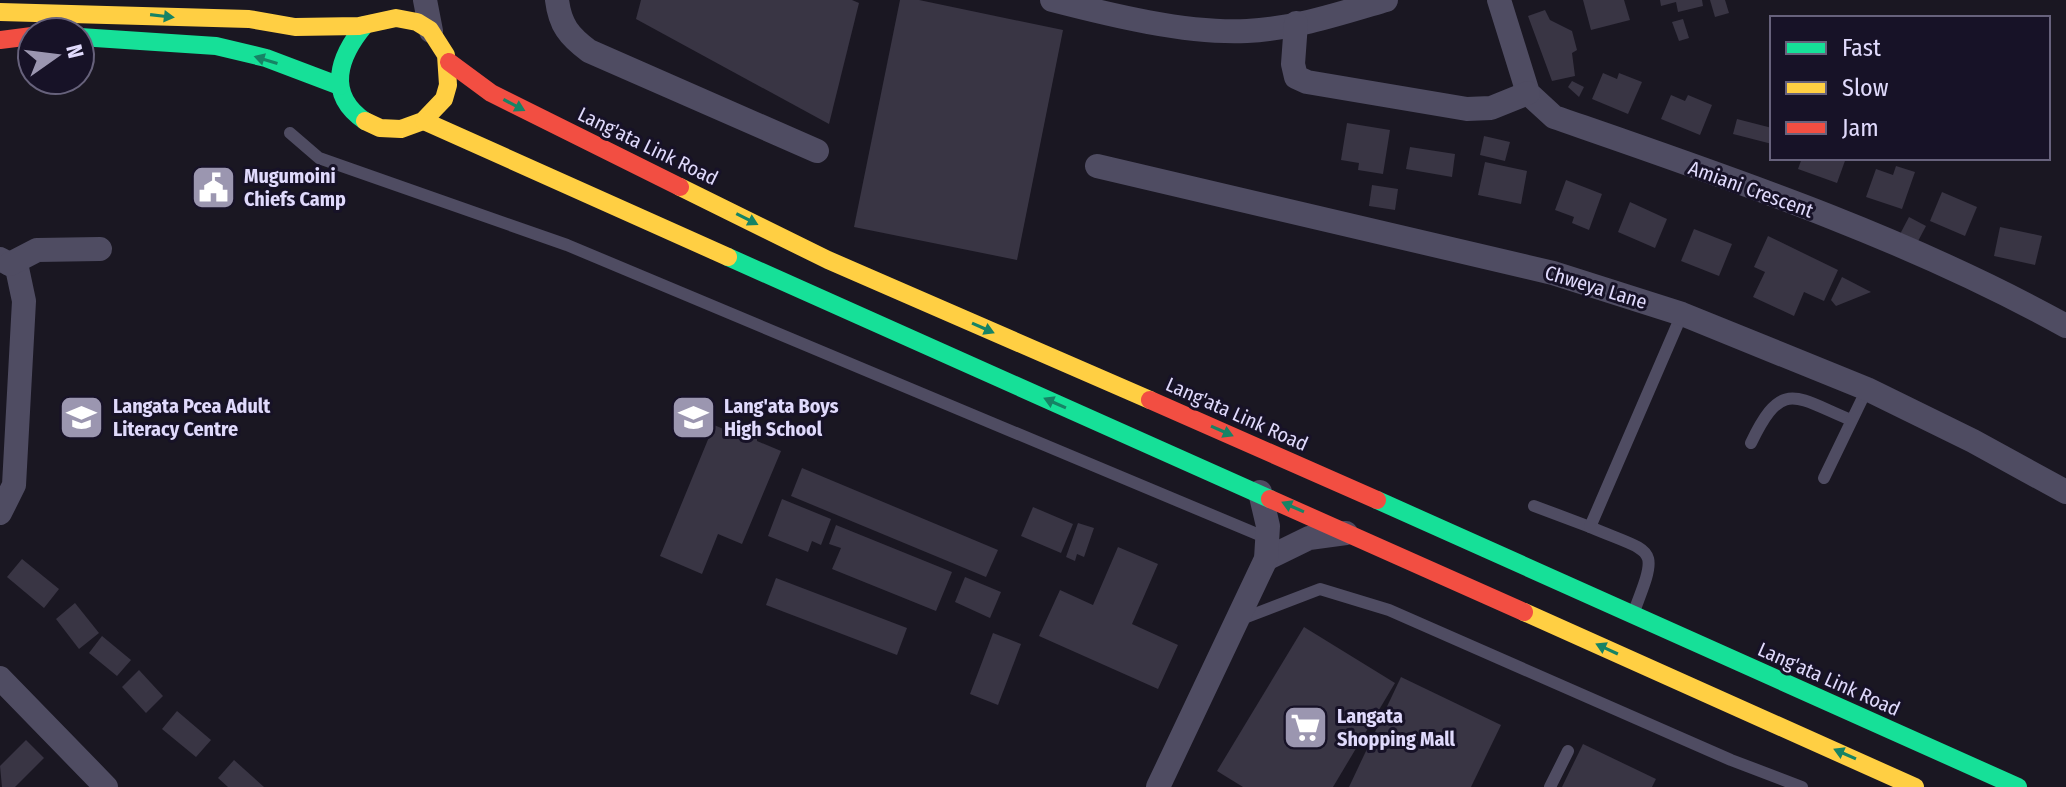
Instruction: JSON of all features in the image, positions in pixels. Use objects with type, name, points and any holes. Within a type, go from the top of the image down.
[{"type":"main road","points":[[0,12],[90,9],[177,18],[272,20],[288,27],[378,14],[416,22],[431,31],[449,62],[445,95],[436,111],[424,121],[406,129],[372,125],[358,117],[346,102],[340,86],[338,68],[342,51],[378,14]]},
{"type":"main road","points":[[96,38],[216,46],[266,58],[340,86]]},
{"type":"main road","name":"Lang'ata Link Road","points":[[449,62],[491,93],[828,260],[2018,787]]},
{"type":"main road","points":[[424,121],[1915,787]]},
{"type":"street","points":[[425,0],[431,31]]},
{"type":"street","points":[[557,0],[559,19],[567,34],[589,51],[817,151]]},
{"type":"street","points":[[1052,0],[1203,28],[1246,32],[1386,0]]},
{"type":"street","name":"Amiani Crescent","points":[[1499,0],[1511,47],[1528,93],[1554,117],[1829,217],[2006,293],[2066,326]]},
{"type":"street","points":[[1296,23],[1293,64],[1296,77],[1307,82],[1467,109],[1491,108],[1528,93]]},
{"type":"street","name":"Chweya Lane","points":[[1097,166],[1553,273],[1682,314],[1867,389],[1973,441],[2066,492]]},
{"type":"street","points":[[5,262],[37,250],[100,249]]},
{"type":"street","points":[[0,513],[14,485],[24,301],[17,268],[5,262]]},
{"type":"street","points":[[1166,784],[1267,549],[1260,492]]},
{"type":"street","points":[[1267,549],[1350,532]]},
{"type":"street","points":[[0,679],[106,787]]},
{"type":"lane","points":[[290,133],[319,158],[567,245],[1267,549]]},
{"type":"lane","points":[[1590,527],[1682,314]]},
{"type":"lane","points":[[1824,478],[1867,389]]},
{"type":"lane","points":[[1751,443],[1767,410],[1780,400],[1791,397],[1851,420]]},
{"type":"lane","points":[[1534,506],[1642,549],[1649,556],[1651,566],[1633,614]]},
{"type":"lane","points":[[1236,621],[1320,589],[1389,610],[1731,760],[1802,787]]},
{"type":"lane","points":[[1550,787],[1568,751]]},
{"type":"building","points":[[641,0],[852,0],[859,3],[829,124],[636,19]]},
{"type":"building","points":[[900,0],[919,0],[1063,30],[1017,260],[854,227]]},
{"type":"building","points":[[1583,0],[1624,0],[1630,20],[1591,30]]},
{"type":"building","points":[[1660,0],[1702,0],[1703,6],[1678,12],[1676,2],[1661,6]]},
{"type":"building","points":[[1710,0],[1725,0],[1729,13],[1715,17]]},
{"type":"building","points":[[1545,10],[1550,20],[1572,31],[1577,50],[1572,53],[1575,76],[1552,81],[1528,16]]},
{"type":"building","points":[[1683,19],[1689,38],[1679,41],[1672,22]]},
{"type":"building","points":[[1603,73],[1617,79],[1619,73],[1642,82],[1628,114],[1592,99]]},
{"type":"building","points":[[1572,81],[1584,87],[1579,97],[1568,87]]},
{"type":"building","points":[[1671,95],[1685,101],[1688,95],[1712,105],[1700,135],[1661,119]]},
{"type":"building","points":[[1737,119],[1770,127],[1770,143],[1733,134]]},
{"type":"building","points":[[1347,123],[1390,130],[1383,174],[1358,170],[1359,163],[1341,160]]},
{"type":"building","points":[[1484,136],[1510,142],[1505,161],[1480,155]]},
{"type":"building","points":[[1410,147],[1455,154],[1452,177],[1406,169]]},
{"type":"building","points":[[1801,160],[1845,160],[1837,183],[1798,169]]},
{"type":"building","points":[[1485,162],[1527,171],[1521,204],[1478,195]]},
{"type":"building","points":[[1896,166],[1915,172],[1902,209],[1866,197],[1876,169],[1893,175]]},
{"type":"building","points":[[1566,180],[1602,194],[1589,230],[1572,223],[1574,217],[1555,210]]},
{"type":"building","points":[[1372,185],[1398,189],[1395,210],[1369,206]]},
{"type":"building","points":[[1942,192],[1977,207],[1965,236],[1930,221]]},
{"type":"building","points":[[1630,202],[1667,219],[1655,248],[1618,232]]},
{"type":"building","points":[[1909,217],[1926,226],[1916,245],[1899,236]]},
{"type":"building","points":[[2000,227],[2042,236],[2035,265],[1994,256]]},
{"type":"building","points":[[1694,229],[1732,244],[1719,276],[1681,261]]},
{"type":"building","points":[[1768,236],[1838,270],[1824,301],[1804,292],[1794,316],[1753,297],[1765,272],[1754,267]]},
{"type":"building","points":[[1842,277],[1871,292],[1836,306],[1831,300]]},
{"type":"building","points":[[714,425],[733,433],[737,425],[757,434],[757,441],[781,451],[742,544],[718,534],[702,574],[660,556]]},
{"type":"building","points":[[802,468],[998,550],[986,577],[791,496]]},
{"type":"building","points":[[782,499],[831,519],[821,545],[812,541],[808,552],[768,536]]},
{"type":"building","points":[[1033,507],[1073,524],[1061,553],[1021,536]]},
{"type":"building","points":[[1078,523],[1094,528],[1084,557],[1077,554],[1075,561],[1066,557]]},
{"type":"building","points":[[836,525],[952,572],[936,611],[832,569],[841,548],[829,544]]},
{"type":"building","points":[[1118,547],[1158,564],[1132,624],[1178,645],[1158,689],[1039,636],[1060,590],[1093,605]]},
{"type":"building","points":[[22,559],[59,589],[44,608],[7,577]]},
{"type":"building","points":[[965,577],[1001,592],[990,618],[955,602]]},
{"type":"building","points":[[776,578],[907,628],[897,655],[766,605]]},
{"type":"building","points":[[75,603],[99,633],[79,649],[56,619]]},
{"type":"building","name":"Langata Shopping Mall","points":[[1304,627],[1395,683],[1333,787],[1243,787],[1217,771]]},
{"type":"building","points":[[993,633],[1021,644],[998,705],[970,694]]},
{"type":"building","points":[[102,636],[131,660],[117,676],[89,653]]},
{"type":"building","points":[[139,670],[163,696],[146,713],[122,687]]},
{"type":"building","points":[[1401,677],[1501,725],[1471,787],[1349,787]]},
{"type":"building","points":[[177,711],[211,740],[196,757],[162,729]]},
{"type":"building","points":[[26,740],[44,758],[15,787],[2,787],[0,766]]},
{"type":"building","points":[[1583,744],[1656,779],[1652,787],[1562,787]]},
{"type":"building","points":[[234,760],[264,787],[228,787],[218,778]]},
{"type":"traffic: fast","points":[[365,25],[348,49],[340,74],[344,99],[365,121]]},
{"type":"traffic: fast","points":[[96,38],[216,46],[266,58],[340,86]]},
{"type":"traffic: fast","points":[[728,257],[1270,499]]},
{"type":"traffic: fast","points":[[1377,500],[2018,787]]},
{"type":"traffic: slow","points":[[0,12],[249,19],[295,27],[359,26],[396,18],[417,22],[430,30],[446,55],[448,85],[444,99],[423,121],[401,129],[380,128],[365,121]]},
{"type":"traffic: slow","points":[[424,121],[728,257]]},
{"type":"traffic: slow","points":[[680,187],[828,260],[1150,400]]},
{"type":"traffic: slow","points":[[1524,612],[1915,787]]},
{"type":"traffic: jam","points":[[0,40],[16,38]]},
{"type":"traffic: jam","points":[[449,62],[491,93],[680,187]]},
{"type":"traffic: jam","points":[[1150,400],[1377,500]]},
{"type":"traffic: jam","points":[[1270,499],[1524,612]]},
{"type":"place","name":"Mugumoini Chiefs Camp","points":[[213,187]]},
{"type":"place","name":"Langata Pcea Adult Literacy Centre","points":[[82,417]]},
{"type":"place","name":"Lang'ata Boys High School","points":[[693,417]]},
{"type":"place","name":"Langata Shopping Mall","points":[[1306,727]]}]
